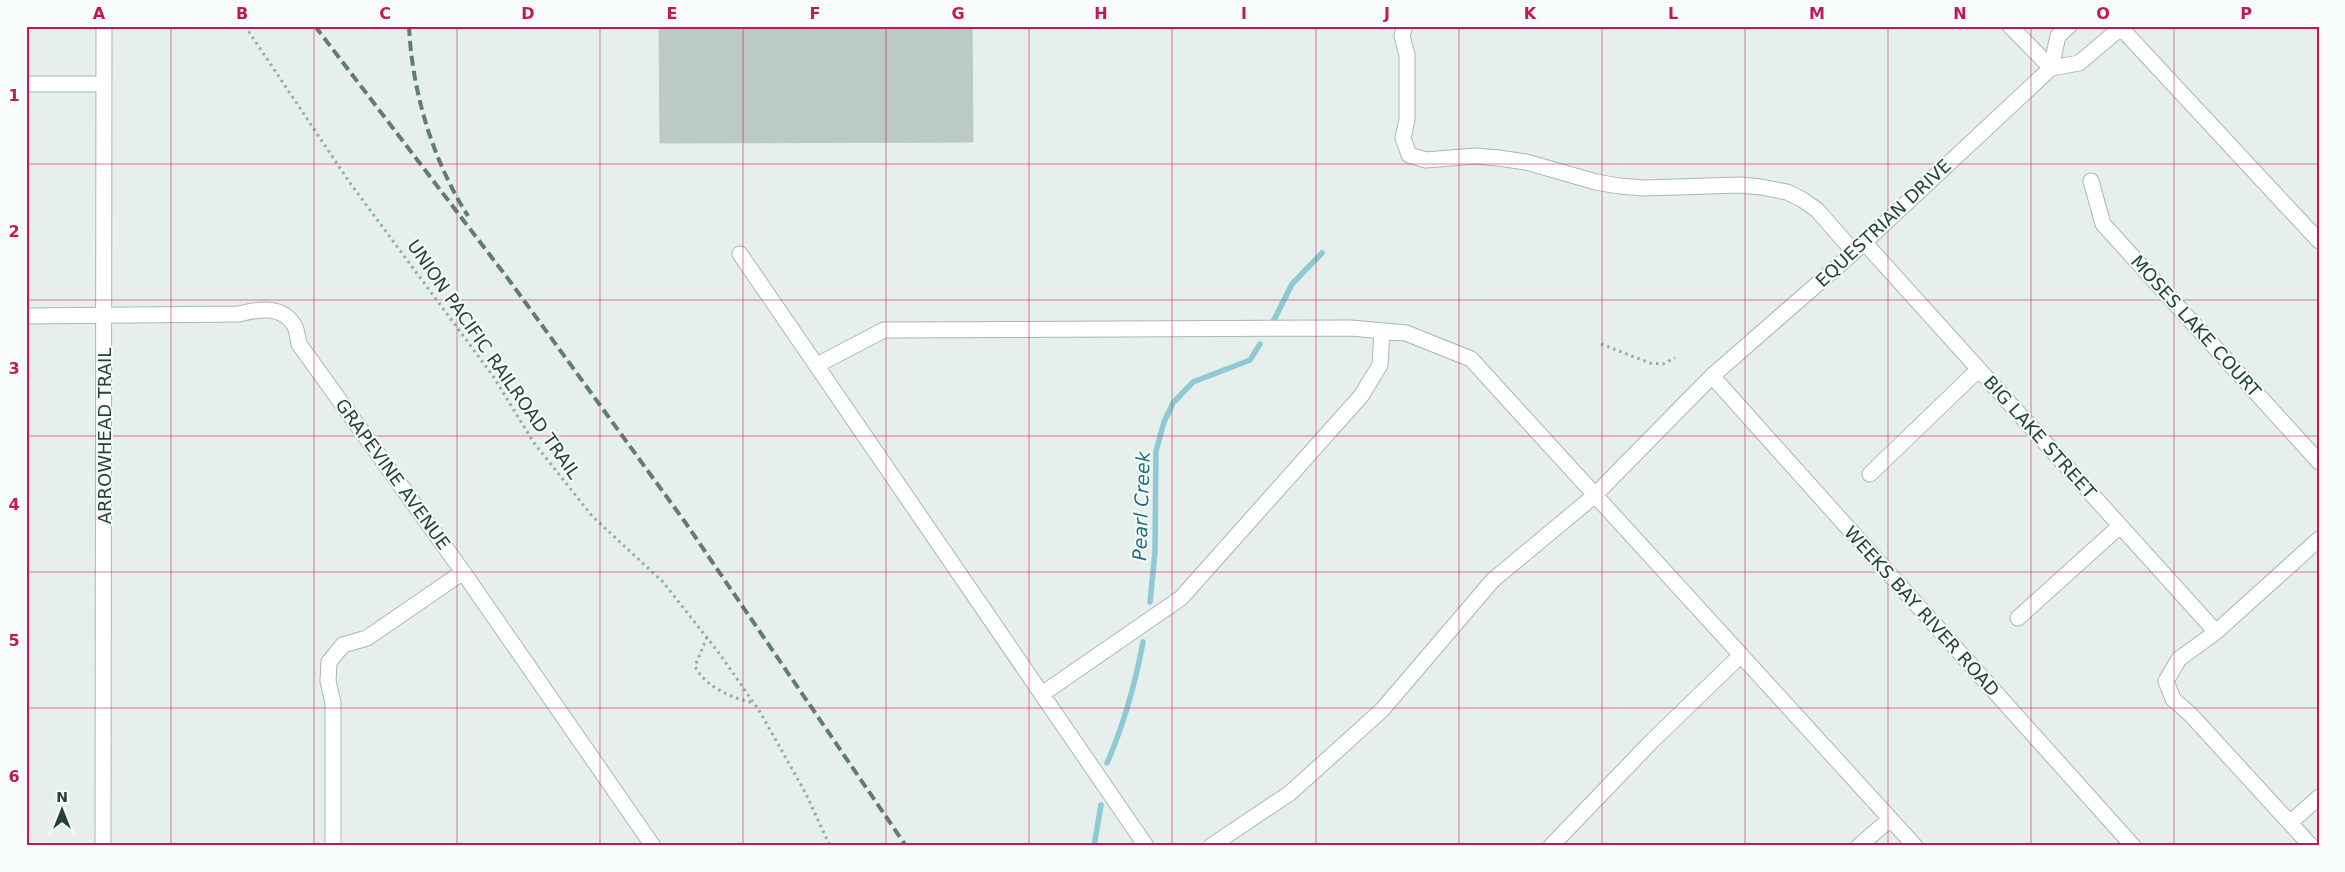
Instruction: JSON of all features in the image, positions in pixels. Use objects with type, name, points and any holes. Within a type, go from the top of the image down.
[{"type":"street","name":"ARROWHEAD TRAIL","points":[[103,846],[104,26]]},
{"type":"street","name":"BIG LAKE STREET","points":[[1405,26],[1402,36],[1407,55],[1407,120],[1403,138],[1409,155],[1426,160],[1475,156],[1499,158],[1526,162],[1596,182],[1619,186],[1644,188],[1740,185],[1761,187],[1787,192],[1803,200],[1859,247],[1978,370],[2216,632]]},
{"type":"street","points":[[2010,26],[2051,68]]},
{"type":"street","points":[[2051,68],[2058,36],[2069,26]]},
{"type":"street","points":[[2051,68],[2079,64],[2122,27],[2319,241]]},
{"type":"street","name":"EQUESTRIAN DRIVE","points":[[1211,846],[1290,793],[1382,710],[1493,580],[1594,496],[1712,376],[1859,247],[2051,68]]},
{"type":"street","points":[[26,84],[104,84]]},
{"type":"street","name":"MOSES LAKE COURT","points":[[2091,181],[2103,224],[2319,462]]},
{"type":"street","points":[[740,254],[1146,846]]},
{"type":"street","name":"GRAPEVINE AVENUE","points":[[26,316],[239,314],[258,309],[279,311],[294,324],[300,344],[463,572],[653,846]]},
{"type":"street","points":[[816,365],[884,330],[1351,328],[1406,333],[1471,359],[1915,846]]},
{"type":"street","points":[[1042,694],[1181,598],[1361,396],[1380,365],[1382,331]]},
{"type":"street","points":[[1870,474],[1978,370]]},
{"type":"street","name":"WEEKS BAY RIVER ROAD","points":[[1712,376],[2133,846]]},
{"type":"street","points":[[2018,618],[2120,526]]},
{"type":"street","points":[[2311,846],[2191,715],[2173,699],[2166,681],[2179,659],[2216,632],[2319,539]]},
{"type":"street","points":[[333,846],[333,704],[328,682],[328,662],[344,645],[368,638],[463,572]]},
{"type":"street","points":[[1551,846],[1652,741],[1740,656]]},
{"type":"street","points":[[2290,823],[2319,797]]},
{"type":"street","points":[[1858,846],[1890,819]]},
{"type":"path","name":"UNION PACIFIC RAILROAD TRAIL","points":[[245,26],[350,183],[493,376],[534,443],[592,516],[663,582],[707,636],[755,704],[805,792],[830,846]]},
{"type":"path","points":[[1601,344],[1650,363],[1663,364],[1675,358]]},
{"type":"path","points":[[707,636],[695,666],[700,676],[736,699],[755,704]]},
{"type":"building","points":[[659,26],[972,26],[973,142],[660,143]]},
{"type":"waterway","name":"Pearl Creek","points":[[1271,326],[1292,284],[1322,253]]},
{"type":"waterway","name":"Pearl Creek","points":[[1150,602],[1155,552],[1156,451],[1164,422],[1173,403],[1193,382],[1250,360],[1260,344]]},
{"type":"waterway","name":"Pearl Creek","points":[[1107,763],[1119,734],[1128,704],[1143,642]]},
{"type":"waterway","name":"Pearl Creek","points":[[1094,846],[1101,805]]},
{"type":"railway","points":[[315,26],[509,280],[685,522],[906,846]]},
{"type":"railway","points":[[409,26],[415,76],[426,125],[444,172],[468,216]]}]
